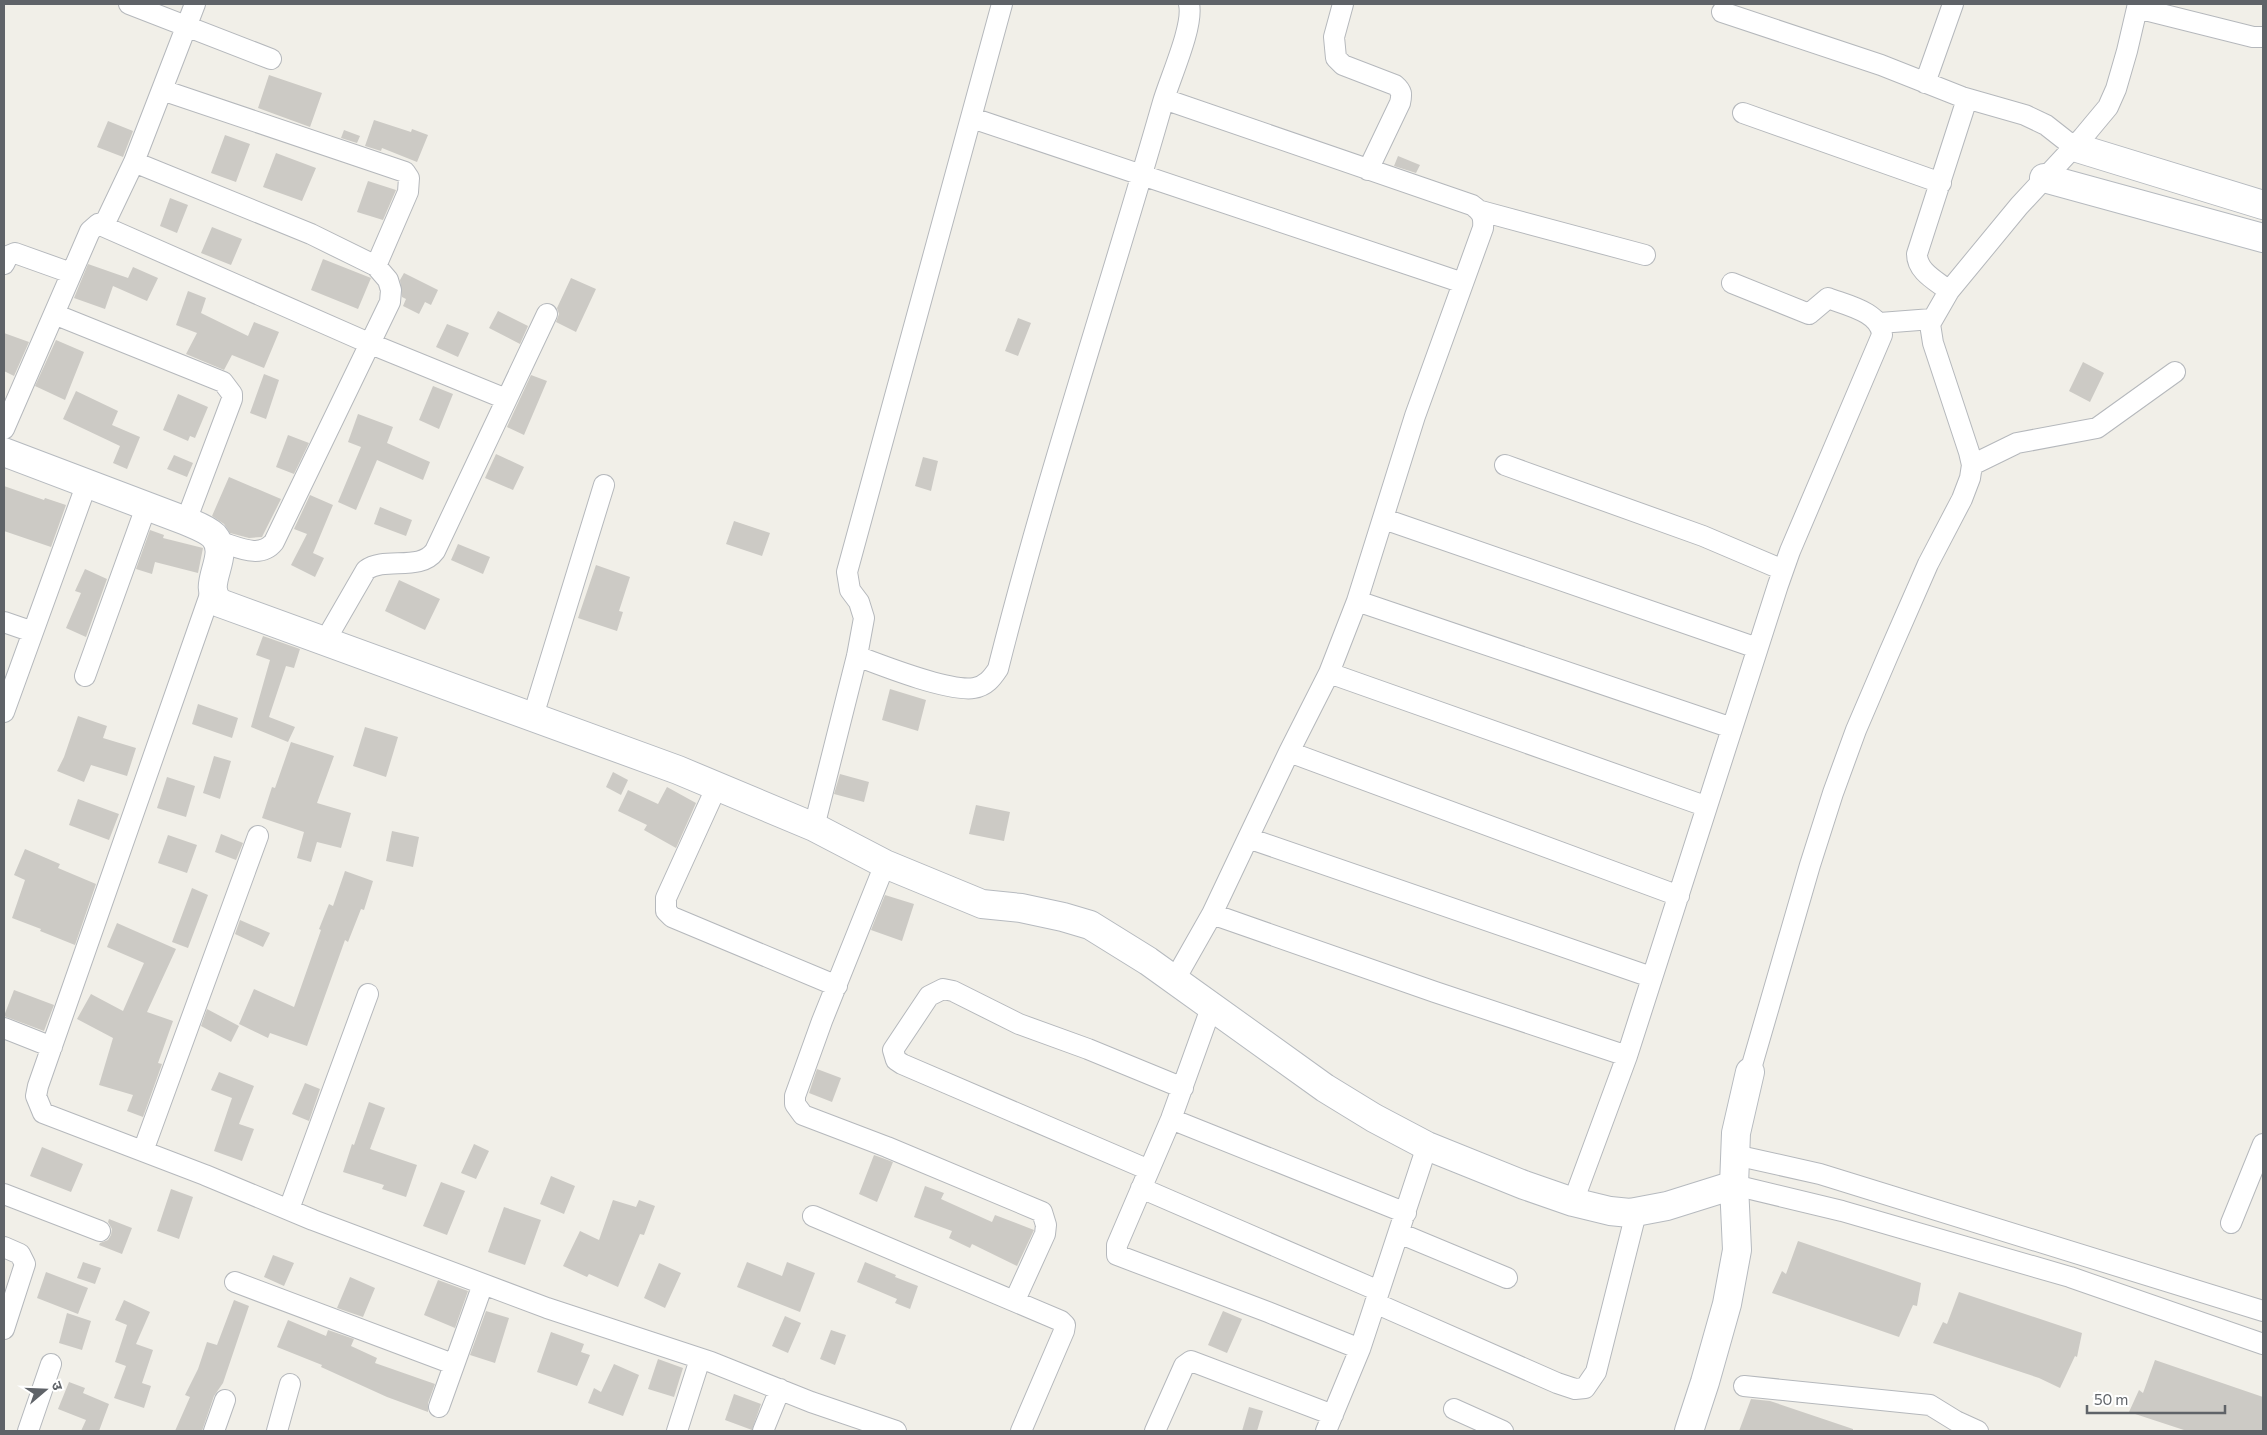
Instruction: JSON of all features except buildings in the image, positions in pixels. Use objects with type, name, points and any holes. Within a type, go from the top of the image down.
[{"type":"street","points":[[129,4],[271,59]]},
{"type":"street","points":[[104,225],[134,162],[195,4]]},
{"type":"street","points":[[814,827],[857,656],[864,618],[860,602],[850,590],[847,572],[1002,4]]},
{"type":"street","points":[[857,656],[907,674],[956,688],[974,688],[984,685],[992,679],[998,669],[1025,561],[1190,18],[1189,4]]},
{"type":"street","points":[[1343,4],[1334,37],[1336,58],[1343,65],[1395,85],[1402,95],[1368,170]]},
{"type":"street","points":[[1925,82],[1951,5]]},
{"type":"street","points":[[1688,1431],[1705,1382],[1727,1304],[1737,1250],[1734,1185],[1735,1144],[1750,1072],[1810,864],[1856,730],[1928,564],[1962,498],[1970,478],[1972,465],[1969,452],[1930,332],[1932,319],[1949,292],[2018,206],[2074,148],[2108,107],[2116,89],[2127,52],[2137,6],[2253,37],[2263,37]]},
{"type":"street","points":[[1722,12],[1881,65],[1967,99],[2038,119],[2074,148],[2263,205]]},
{"type":"street","points":[[162,90],[404,172],[409,178],[408,192],[376,266]]},
{"type":"street","points":[[1949,292],[1924,271],[1917,260],[1917,254],[1967,99]]},
{"type":"street","points":[[1164,100],[1472,205],[1481,211],[1645,255]]},
{"type":"street","points":[[1743,113],[1941,183]]},
{"type":"street","points":[[972,118],[1464,283]]},
{"type":"street","points":[[134,162],[311,234],[376,266],[388,280],[391,290],[390,302],[371,344],[274,542],[262,552],[217,541]]},
{"type":"street","points":[[2044,178],[2263,238]]},
{"type":"street","points":[[1174,981],[1212,914],[1329,673],[1357,601],[1415,416],[1483,228],[1484,219],[1481,211]]},
{"type":"street","points":[[4,429],[90,231],[98,224],[371,344],[506,398]]},
{"type":"street","points":[[4,264],[8,256],[18,254],[71,273]]},
{"type":"street","points":[[1573,1202],[1626,1056],[1783,570],[1882,335],[1880,323],[1872,316],[1828,298],[1809,314],[1732,282]]},
{"type":"street","points":[[54,314],[223,382],[228,388],[232,399],[186,521]]},
{"type":"street","points":[[325,641],[366,570],[376,565],[416,561],[431,556],[547,314]]},
{"type":"street","points":[[1880,323],[1932,319]]},
{"type":"street","points":[[1972,465],[2017,443],[2097,428],[2175,372]]},
{"type":"street","points":[[4,452],[186,521],[212,535],[217,541],[220,554],[212,590],[36,1096],[43,1113],[483,1284],[577,1319],[700,1359],[780,1389],[847,1424],[896,1431]]},
{"type":"street","points":[[1506,465],[1703,536],[1783,570]]},
{"type":"street","points":[[4,712],[87,483]]},
{"type":"street","points":[[533,716],[604,484]]},
{"type":"street","points":[[85,676],[146,507]]},
{"type":"street","points":[[1384,519],[1757,648]]},
{"type":"street","points":[[212,590],[214,598],[220,603],[533,716],[717,786],[814,827],[885,864],[982,904],[1021,908],[1063,916],[1090,925],[1148,961],[1325,1088],[1374,1118],[1427,1146],[1524,1185],[1573,1202],[1610,1211],[1636,1213],[1667,1206],[1734,1185],[1842,1212],[2070,1277],[2263,1344]]},
{"type":"street","points":[[1357,601],[1732,728]]},
{"type":"street","points":[[4,622],[33,632]]},
{"type":"street","points":[[1329,673],[1706,806]]},
{"type":"street","points":[[1289,752],[1679,896]]},
{"type":"street","points":[[717,786],[666,898],[666,911],[672,917],[837,986]]},
{"type":"street","points":[[143,1151],[258,836]]},
{"type":"street","points":[[1248,838],[1651,977]]},
{"type":"street","points":[[885,864],[795,1096],[798,1109],[804,1115],[887,1147],[1042,1212],[1046,1226],[1044,1234],[1016,1300]]},
{"type":"street","points":[[1212,914],[1626,1056]]},
{"type":"street","points":[[1183,1088],[1019,1024],[953,991],[943,989],[929,996],[893,1050],[896,1060],[902,1064],[1145,1179],[1377,1297],[1557,1383],[1576,1389],[1584,1388],[1596,1372],[1636,1213]]},
{"type":"street","points":[[289,1209],[368,994]]},
{"type":"street","points":[[1212,1008],[1171,1119],[1117,1245],[1117,1255],[1360,1349]]},
{"type":"street","points":[[4,1028],[52,1047]]},
{"type":"street","points":[[1171,1119],[1406,1212]]},
{"type":"street","points":[[1735,1144],[1820,1174],[2263,1311]]},
{"type":"street","points":[[2231,1223],[2263,1144]]},
{"type":"street","points":[[1155,1431],[1184,1366],[1191,1361],[1329,1423],[1360,1349],[1427,1146]]},
{"type":"street","points":[[4,1194],[100,1231]]},
{"type":"street","points":[[813,1216],[1057,1317],[1065,1325],[1064,1332],[1021,1431]]},
{"type":"street","points":[[1399,1233],[1507,1278]]},
{"type":"street","points":[[4,1247],[20,1254],[24,1264],[4,1328]]},
{"type":"street","points":[[235,1282],[453,1364]]},
{"type":"street","points":[[439,1407],[483,1284]]},
{"type":"street","points":[[677,1431],[700,1359]]},
{"type":"street","points":[[28,1431],[51,1364]]},
{"type":"street","points":[[277,1431],[290,1384]]},
{"type":"street","points":[[1744,1386],[1930,1405],[1956,1421],[1978,1431]]},
{"type":"street","points":[[763,1431],[780,1389]]},
{"type":"street","points":[[214,1431],[225,1400]]},
{"type":"street","points":[[1454,1409],[1503,1431]]}]
